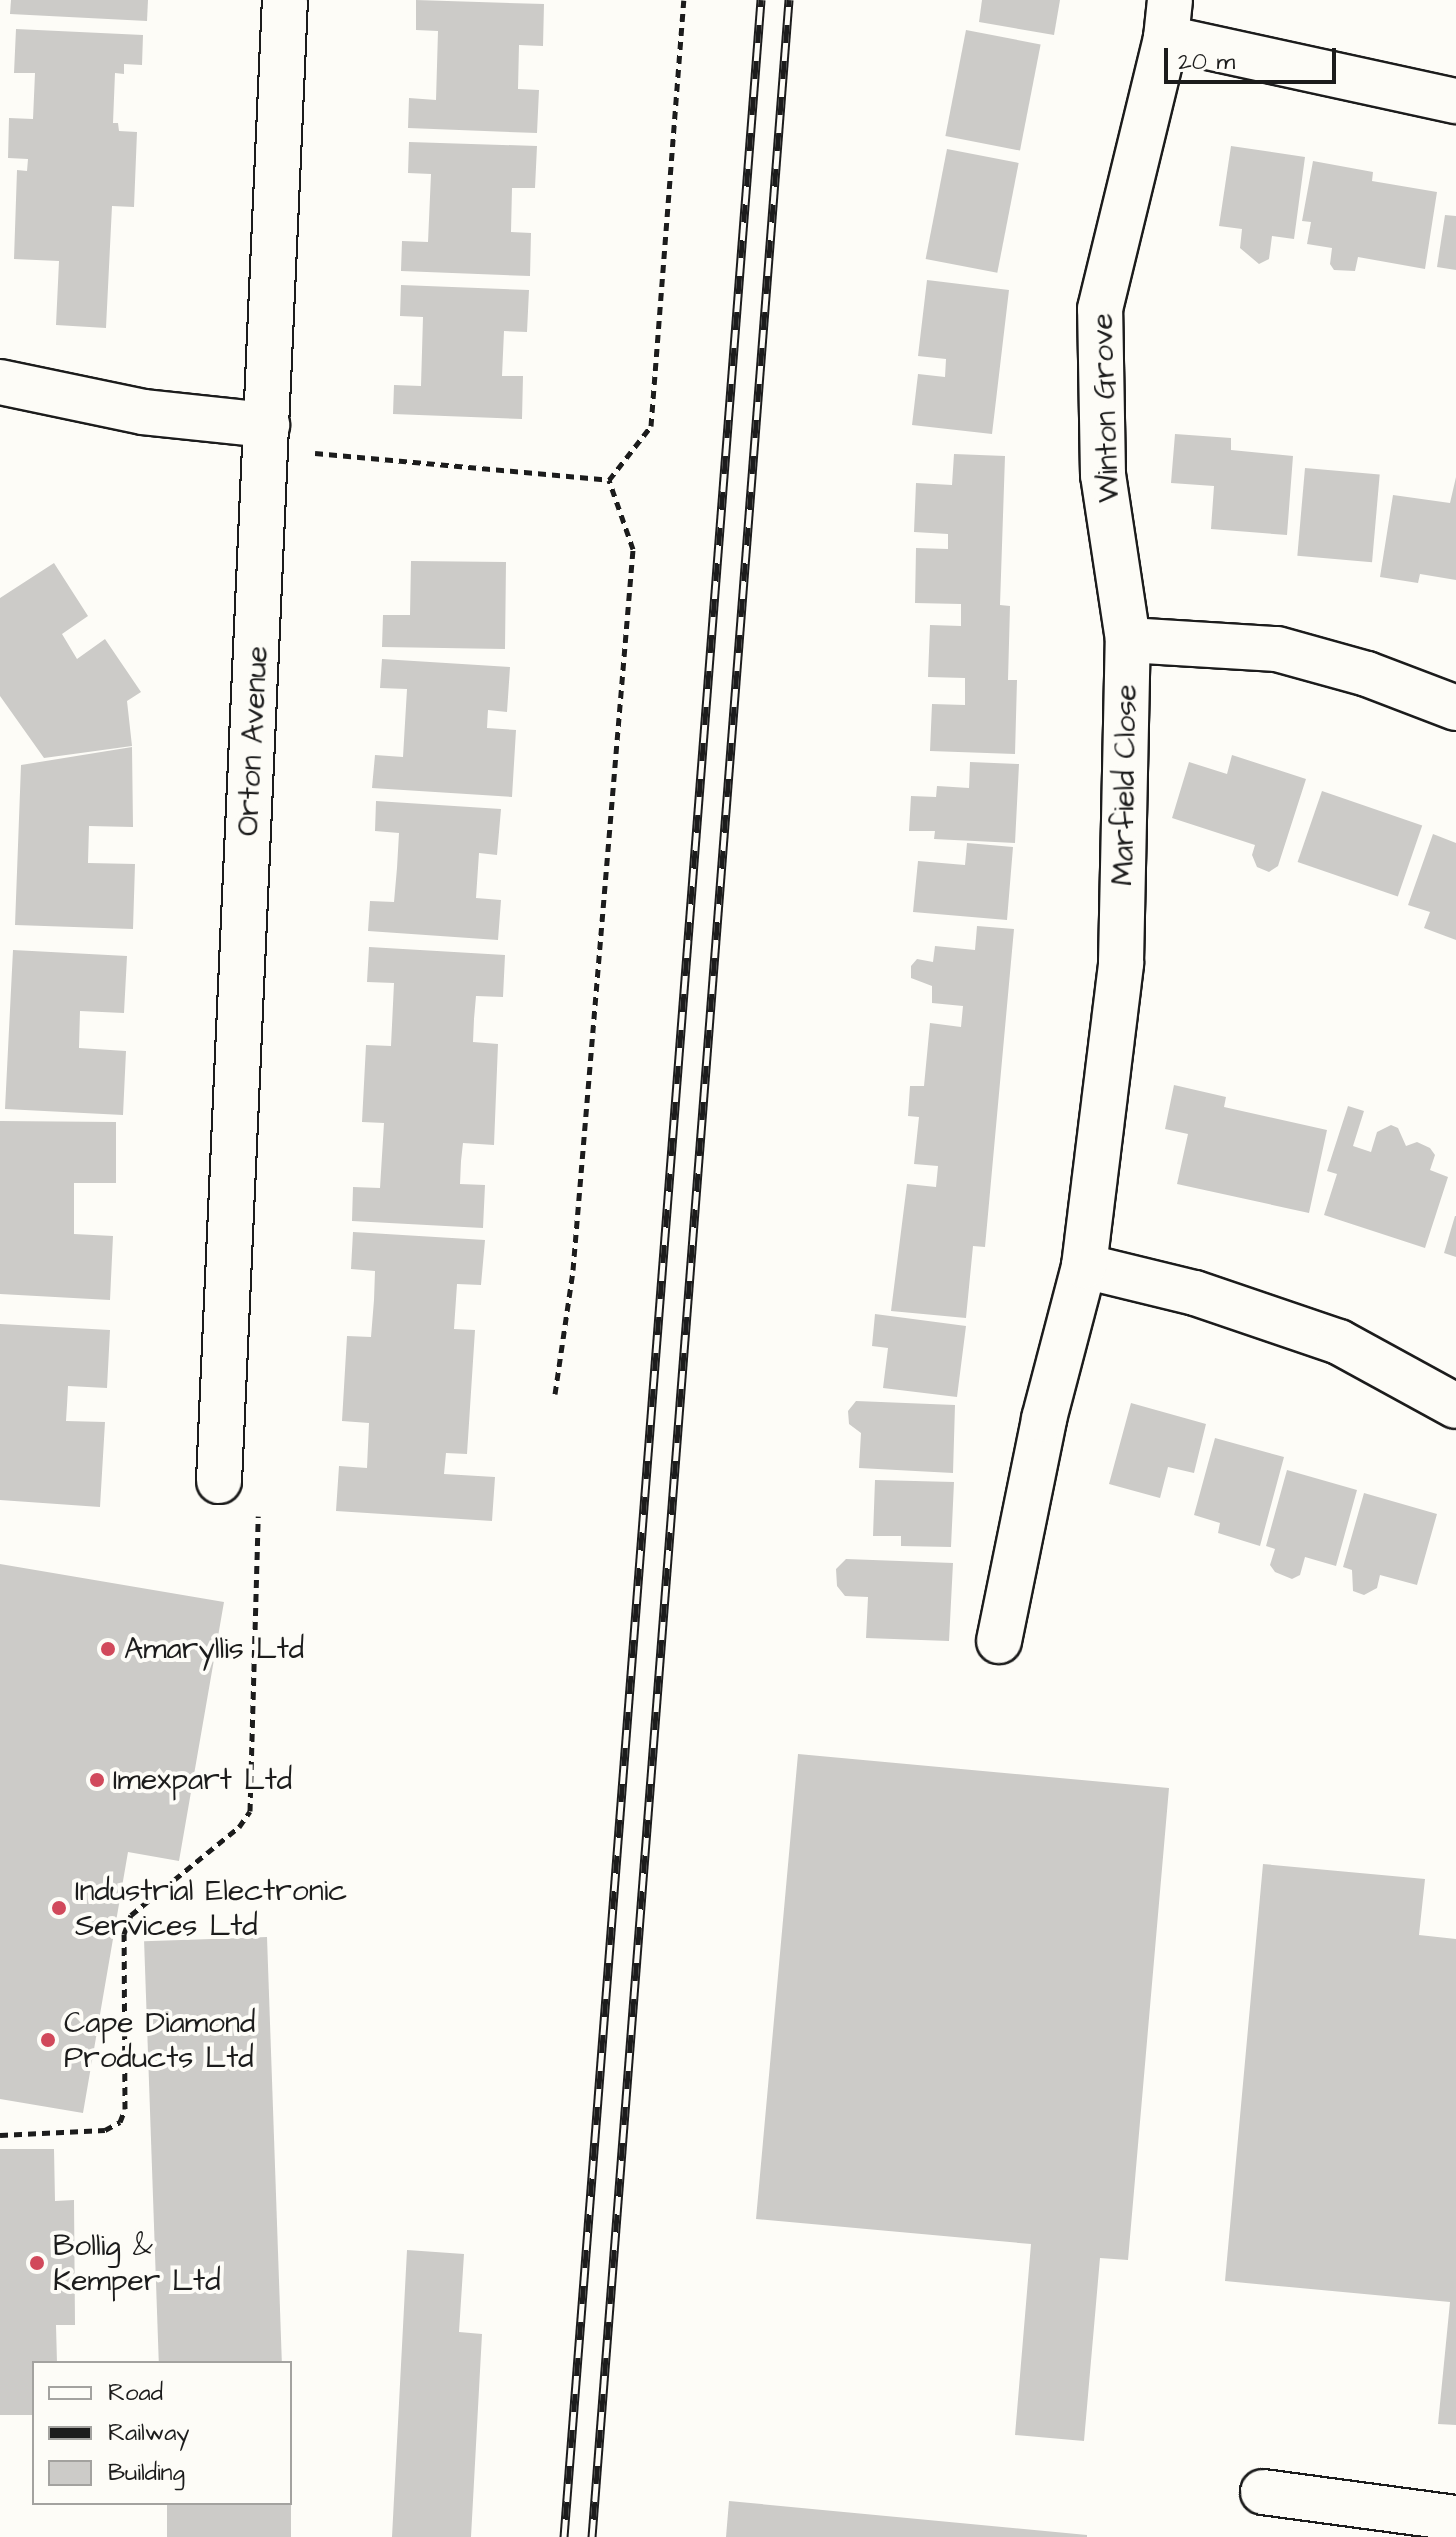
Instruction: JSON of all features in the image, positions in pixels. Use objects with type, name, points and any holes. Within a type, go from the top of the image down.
[{"type":"street","name":"Orton Avenue","points":[[219,1481],[285,0]]},
{"type":"street","name":"Winton Grove","points":[[1128,640],[1103,475],[1100,309],[1168,19],[1456,101]]},
{"type":"street","points":[[0,382],[267,437]]},
{"type":"street","name":"Marfield Close","points":[[999,1641],[1044,1419],[1084,1266],[1121,963],[1128,640],[1277,649],[1367,674],[1456,708]]},
{"type":"street","points":[[1084,1266],[1195,1293],[1339,1342],[1456,1406]]},
{"type":"street","points":[[1263,2492],[1384,2523],[1456,2518]]},
{"type":"path","points":[[609,480],[651,426],[684,0]]},
{"type":"path","points":[[267,437],[609,480]]},
{"type":"path","points":[[555,1394],[573,1270],[633,549],[609,480]]},
{"type":"path","points":[[0,2135],[105,2130],[120,2122],[125,2109],[124,1934],[131,1915],[239,1827],[250,1811],[258,1498],[219,1481]]},
{"type":"building","points":[[11,0],[148,0],[147,21],[10,14]]},
{"type":"building","points":[[416,0],[544,4],[543,46],[519,45],[518,89],[539,90],[537,133],[408,128],[409,98],[436,100],[438,31],[416,30]]},
{"type":"building","points":[[982,0],[1060,0],[1054,35],[979,22]]},
{"type":"building","points":[[16,29],[143,35],[142,65],[124,64],[124,74],[115,73],[113,123],[118,123],[119,131],[137,132],[134,207],[112,206],[106,328],[56,325],[59,261],[14,259],[17,170],[27,171],[28,159],[8,158],[9,118],[33,119],[35,73],[14,73]]},
{"type":"building","points":[[966,30],[1041,45],[1020,151],[945,136]]},
{"type":"building","points":[[409,142],[537,146],[535,188],[512,188],[511,232],[531,233],[530,276],[401,271],[402,241],[428,242],[431,174],[408,173]]},
{"type":"building","points":[[1231,146],[1305,157],[1294,239],[1272,236],[1269,259],[1259,264],[1240,248],[1242,229],[1219,226]]},
{"type":"building","points":[[947,149],[1019,163],[997,273],[926,259]]},
{"type":"building","points":[[1313,161],[1373,172],[1372,181],[1437,192],[1425,269],[1358,257],[1355,271],[1334,270],[1330,264],[1332,248],[1307,244],[1311,222],[1302,221]]},
{"type":"building","points":[[1445,215],[1456,216],[1456,270],[1437,267]]},
{"type":"building","points":[[927,280],[1009,290],[992,434],[912,425],[918,374],[945,377],[946,359],[918,356]]},
{"type":"building","points":[[401,285],[529,290],[527,332],[504,331],[502,376],[523,376],[522,419],[393,414],[394,385],[421,386],[423,317],[400,316]]},
{"type":"building","points":[[1175,434],[1231,438],[1231,450],[1293,456],[1287,535],[1211,529],[1214,486],[1171,483]]},
{"type":"building","points":[[954,454],[1005,456],[1000,605],[1010,606],[1008,680],[1017,680],[1015,754],[930,751],[932,704],[965,705],[965,678],[928,677],[930,625],[961,626],[961,604],[915,603],[916,548],[948,549],[948,534],[914,532],[916,483],[952,485]]},
{"type":"building","points":[[1305,468],[1380,475],[1372,562],[1297,556]]},
{"type":"building","points":[[1456,477],[1456,580],[1420,574],[1418,583],[1380,577],[1393,495],[1450,503]]},
{"type":"building","points":[[411,561],[506,562],[505,649],[382,647],[383,615],[410,615]]},
{"type":"building","points":[[54,563],[88,616],[62,634],[77,659],[105,639],[141,692],[127,701],[132,746],[44,758],[0,696],[0,598]]},
{"type":"building","points":[[382,659],[510,667],[507,712],[488,710],[487,728],[516,730],[512,797],[372,788],[375,755],[403,757],[407,689],[380,688]]},
{"type":"building","points":[[132,747],[133,827],[89,826],[88,863],[135,864],[133,929],[15,925],[21,765]]},
{"type":"building","points":[[1232,755],[1306,779],[1278,866],[1269,872],[1257,867],[1252,855],[1255,845],[1172,818],[1189,762],[1227,774]]},
{"type":"building","points":[[970,762],[1019,764],[1015,843],[934,839],[935,831],[909,831],[911,796],[936,797],[937,786],[969,788]]},
{"type":"building","points":[[1322,791],[1422,826],[1398,896],[1298,862]]},
{"type":"building","points":[[376,801],[501,809],[497,855],[479,853],[476,898],[501,900],[498,940],[368,931],[370,901],[394,902],[397,868],[399,833],[375,831]]},
{"type":"building","points":[[1433,834],[1456,843],[1456,940],[1424,928],[1430,912],[1408,905]]},
{"type":"building","points":[[967,843],[1013,847],[1007,920],[913,912],[918,861],[965,865]]},
{"type":"building","points":[[977,926],[1014,929],[985,1247],[973,1246],[966,1318],[891,1311],[907,1184],[936,1187],[938,1166],[914,1164],[919,1117],[908,1116],[910,1086],[924,1086],[930,1023],[961,1027],[963,1006],[932,1003],[932,986],[911,978],[911,966],[917,959],[933,962],[935,946],[975,950]]},
{"type":"building","points":[[369,947],[505,955],[503,997],[476,996],[474,1019],[473,1042],[498,1044],[494,1145],[463,1143],[461,1161],[460,1184],[485,1185],[483,1228],[352,1221],[353,1187],[380,1188],[384,1123],[362,1122],[366,1045],[391,1046],[394,983],[367,982]]},
{"type":"building","points":[[13,950],[127,956],[124,1013],[80,1011],[79,1048],[126,1051],[123,1115],[5,1109]]},
{"type":"building","points":[[1174,1085],[1226,1097],[1224,1107],[1327,1130],[1309,1213],[1177,1184],[1188,1134],[1165,1129]]},
{"type":"building","points":[[1348,1106],[1364,1111],[1353,1146],[1371,1152],[1377,1132],[1391,1125],[1398,1128],[1406,1146],[1417,1142],[1430,1148],[1435,1155],[1430,1170],[1448,1177],[1425,1248],[1324,1215],[1337,1174],[1327,1171]]},
{"type":"building","points":[[0,1121],[116,1122],[116,1183],[74,1183],[74,1234],[113,1236],[110,1300],[0,1294]]},
{"type":"building","points":[[1456,1216],[1456,1257],[1444,1253]]},
{"type":"building","points":[[353,1232],[485,1240],[481,1285],[457,1284],[454,1329],[475,1330],[467,1454],[446,1453],[444,1474],[495,1477],[492,1521],[336,1511],[339,1466],[367,1468],[369,1423],[342,1421],[347,1336],[371,1337],[374,1300],[375,1271],[351,1269]]},
{"type":"building","points":[[875,1314],[966,1326],[957,1397],[883,1388],[888,1348],[872,1346]]},
{"type":"building","points":[[0,1324],[110,1330],[107,1388],[68,1386],[66,1421],[105,1422],[100,1507],[0,1500]]},
{"type":"building","points":[[856,1401],[955,1405],[953,1473],[859,1468],[861,1433],[849,1424],[848,1411]]},
{"type":"building","points":[[1131,1403],[1206,1424],[1194,1473],[1168,1467],[1160,1498],[1109,1484]]},
{"type":"building","points":[[1215,1438],[1284,1457],[1260,1546],[1218,1533],[1220,1523],[1194,1515]]},
{"type":"building","points":[[1287,1470],[1357,1490],[1336,1566],[1305,1557],[1300,1575],[1292,1579],[1275,1572],[1270,1565],[1275,1549],[1266,1546]]},
{"type":"building","points":[[875,1480],[954,1482],[951,1547],[901,1546],[901,1536],[873,1536]]},
{"type":"building","points":[[1364,1493],[1437,1514],[1417,1585],[1380,1575],[1377,1588],[1364,1595],[1353,1591],[1352,1570],[1343,1567]]},
{"type":"building","points":[[846,1559],[953,1563],[949,1641],[866,1638],[868,1597],[845,1596],[837,1586],[836,1569]]},
{"type":"building","points":[[0,1564],[224,1602],[179,1861],[128,1852],[83,2113],[0,2099]]},
{"type":"building","points":[[798,1754],[1169,1788],[1128,2260],[1100,2258],[1084,2441],[1015,2435],[1031,2244],[756,2219]]},
{"type":"building","points":[[1263,1864],[1425,1879],[1419,1935],[1456,1939],[1456,2425],[1438,2424],[1450,2302],[1225,2281]]},
{"type":"building","points":[[267,1937],[282,2361],[159,2361],[144,1941]]},
{"type":"building","name":"Bollig & Kemper Ltd","points":[[0,2149],[54,2149],[55,2201],[74,2200],[75,2325],[56,2325],[57,2361],[32,2361],[32,2415],[0,2415]]},
{"type":"building","points":[[407,2250],[464,2254],[459,2332],[482,2334],[471,2537],[392,2537]]},
{"type":"building","points":[[729,2501],[1087,2535],[1087,2537],[726,2537]]},
{"type":"building","points":[[167,2505],[291,2505],[291,2537],[167,2537]]},
{"type":"railway","points":[[564,2537],[761,0]]},
{"type":"railway","points":[[592,2537],[789,0]]},
{"type":"place","name":"Amaryllis Ltd","points":[[108,1649]]},
{"type":"place","name":"Imexpart Ltd","points":[[97,1780]]},
{"type":"place","name":"Industrial Electronic Services Ltd","points":[[59,1908]]},
{"type":"place","name":"Cape Diamond Products Ltd","points":[[48,2040]]},
{"type":"place","name":"Bollig & Kemper Ltd","points":[[37,2263]]}]
